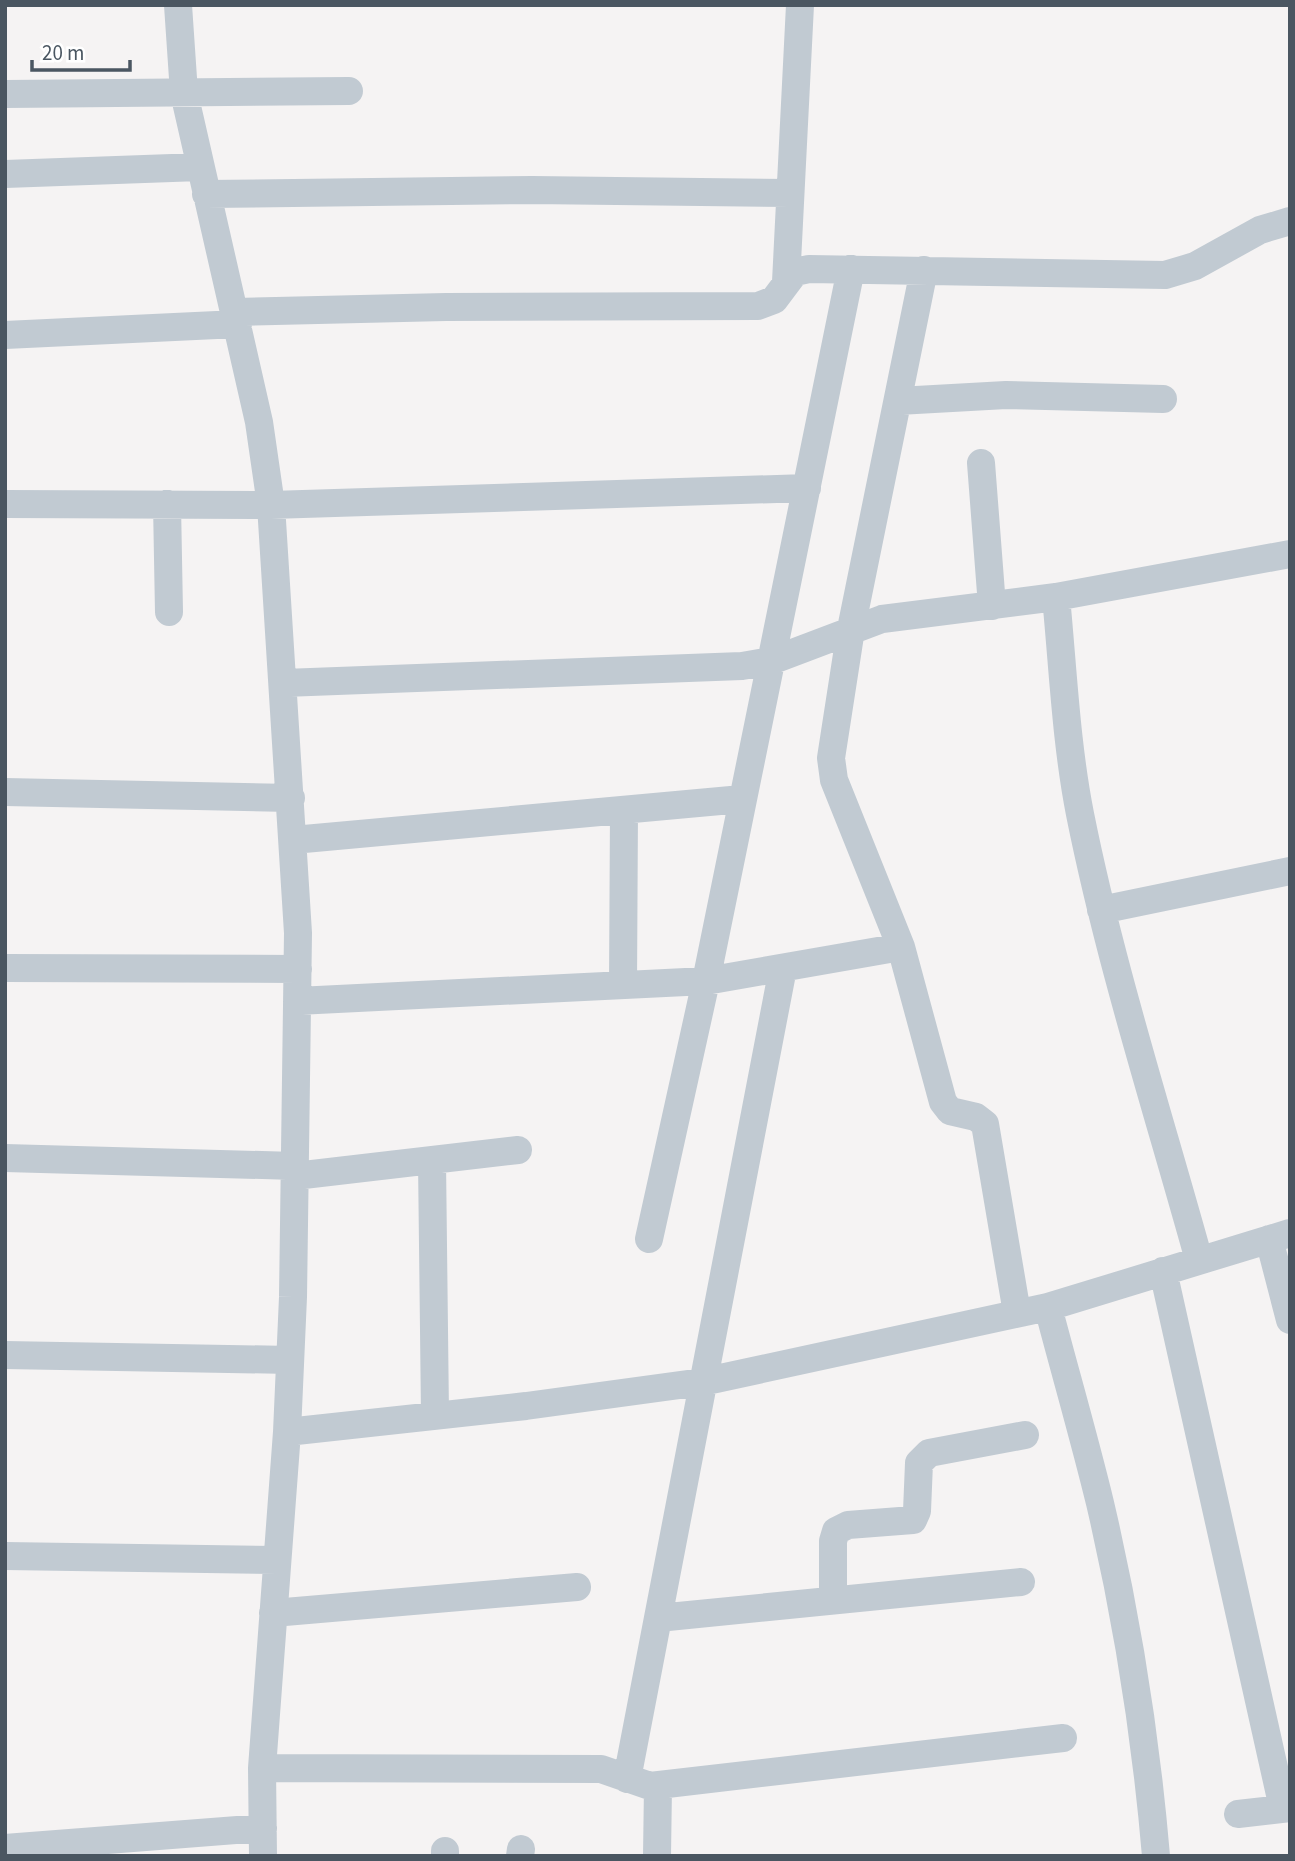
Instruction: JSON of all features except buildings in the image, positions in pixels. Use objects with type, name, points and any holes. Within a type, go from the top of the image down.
[{"type":"street","points":[[177,5],[184,93],[259,422],[271,505],[293,840],[298,1001],[290,1360],[262,1769],[263,1856]]},
{"type":"street","points":[[786,282],[800,5]]},
{"type":"street","points":[[5,94],[349,91]]},
{"type":"street","points":[[5,174],[532,190],[790,193]]},
{"type":"street","points":[[5,335],[237,318],[446,307],[758,306],[774,300],[786,282],[801,270],[1165,275],[1195,266],[1260,230],[1290,221]]},
{"type":"street","points":[[649,1239],[706,981],[851,269]]},
{"type":"street","points":[[924,270],[851,629],[832,769],[901,947],[943,1102],[950,1111],[982,1119],[987,1129],[1017,1313]]},
{"type":"street","points":[[898,401],[1006,395],[1163,399]]},
{"type":"street","points":[[981,463],[992,606]]},
{"type":"street","points":[[5,504],[271,505],[807,488]]},
{"type":"street","points":[[167,504],[169,612]]},
{"type":"street","points":[[284,683],[742,666],[771,661],[851,629],[882,620],[1056,597],[1290,554]]},
{"type":"street","points":[[1056,597],[1070,746],[1080,811],[1101,910],[1199,1260]]},
{"type":"street","points":[[5,792],[290,798]]},
{"type":"street","points":[[293,840],[742,799]]},
{"type":"street","points":[[624,810],[624,985]]},
{"type":"street","points":[[1101,910],[1290,871]]},
{"type":"street","points":[[298,1001],[706,981],[901,947]]},
{"type":"street","points":[[5,968],[298,969]]},
{"type":"street","points":[[627,1779],[783,968]]},
{"type":"street","points":[[5,1158],[295,1171],[518,1150]]},
{"type":"street","points":[[432,1160],[435,1415]]},
{"type":"street","points":[[287,1432],[702,1382],[1048,1307],[1279,1236],[1290,1320]]},
{"type":"street","points":[[1163,1271],[1278,1725],[1287,1808],[1238,1814]]},
{"type":"street","points":[[1048,1307],[1100,1504],[1127,1644],[1151,1798],[1156,1856]]},
{"type":"street","points":[[5,1356],[290,1360]]},
{"type":"street","points":[[834,1600],[836,1531],[848,1525],[913,1520],[917,1511],[919,1463],[929,1453],[1025,1435]]},
{"type":"street","points":[[5,1556],[277,1560]]},
{"type":"street","points":[[658,1618],[1021,1581]]},
{"type":"street","points":[[273,1612],[577,1587]]},
{"type":"street","points":[[262,1769],[601,1769],[643,1786],[658,1786],[1063,1738]]},
{"type":"street","points":[[657,1856],[658,1786]]},
{"type":"street","points":[[5,1848],[263,1828]]}]
